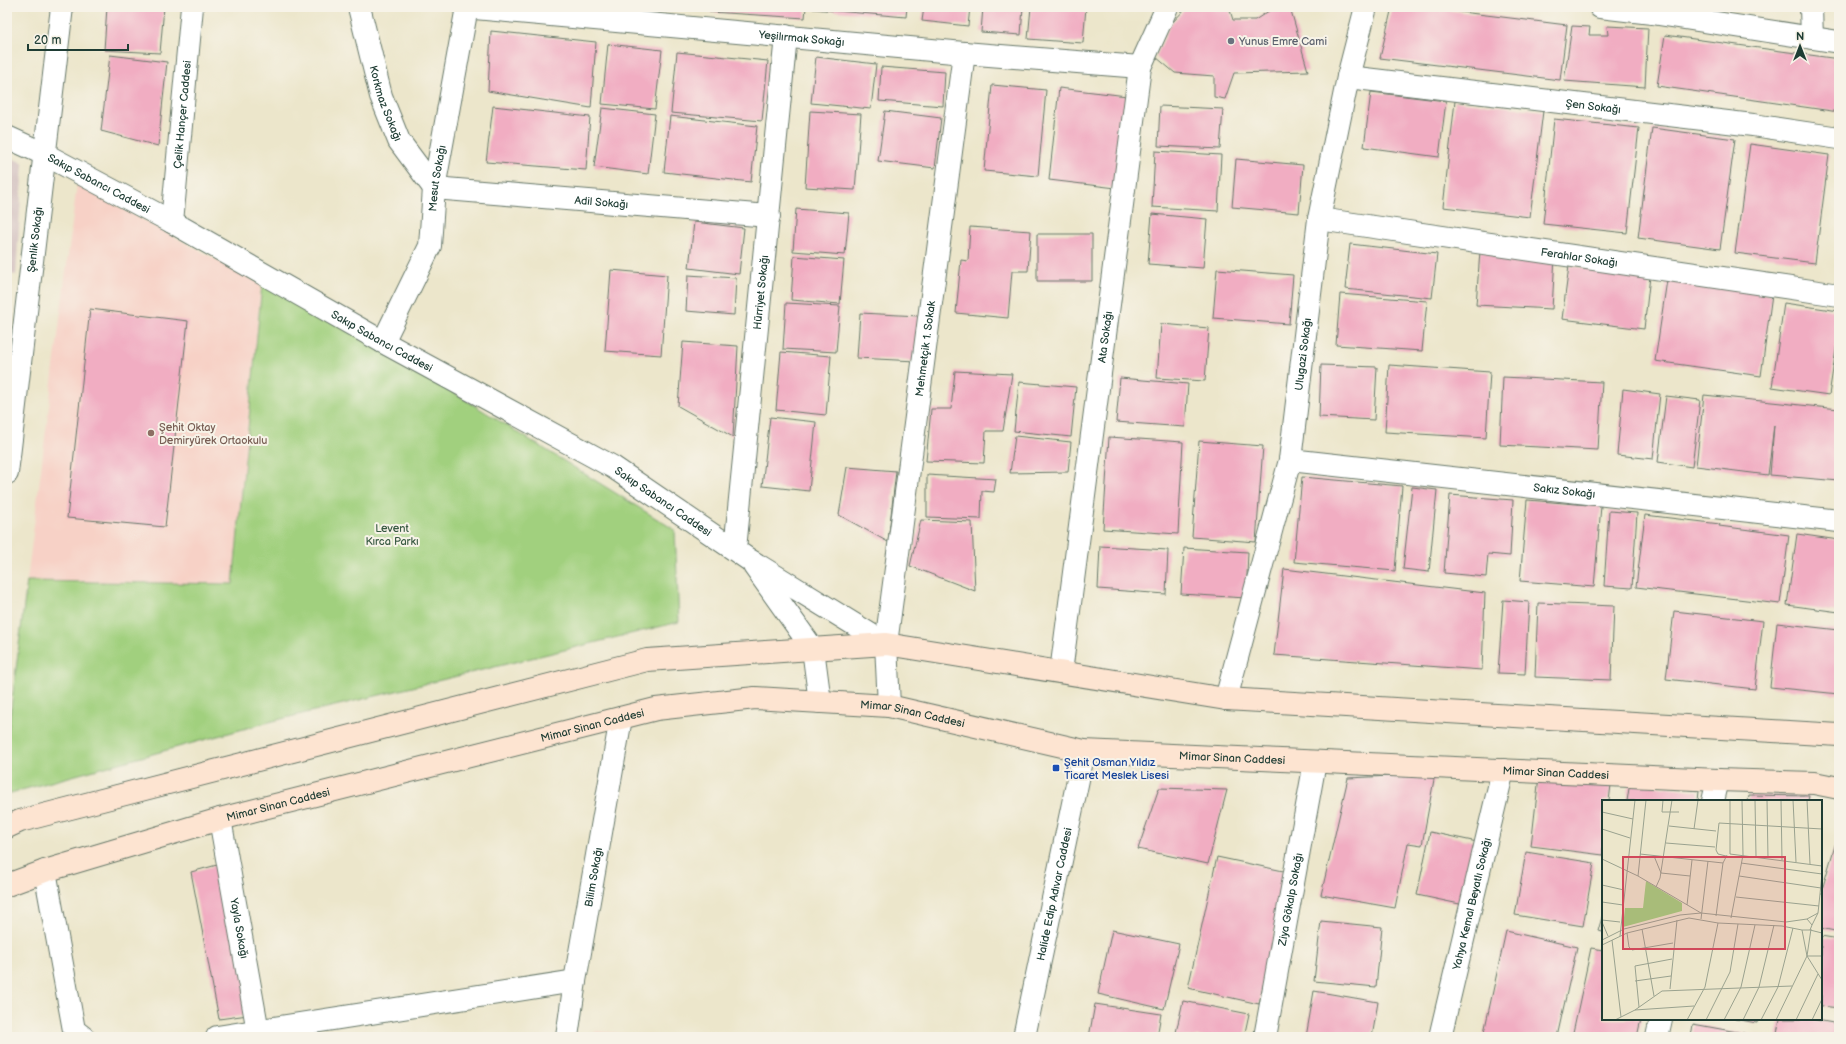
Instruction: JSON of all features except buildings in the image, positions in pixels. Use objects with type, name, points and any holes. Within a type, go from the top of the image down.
[{"type":"main road","points":[[7,827],[36,817],[647,660],[886,644],[1226,699],[1839,735]]},
{"type":"main road","name":"Mimar Sinan Caddesi","points":[[7,885],[45,871],[220,819],[656,709],[755,698],[889,706],[1084,752],[1504,770],[1715,791],[1814,783],[1839,788]]},
{"type":"street","name":"Şenlik Sokağı","points":[[7,473],[13,372],[44,154],[62,7]]},
{"type":"street","name":"Çelik Hançer Caddesi","points":[[172,222],[192,7]]},
{"type":"street","name":"Korkmaz Sokağı","points":[[358,7],[381,96],[398,140],[434,188]]},
{"type":"street","name":"Yeşilırmak Sokağı","points":[[464,7],[964,53],[1140,67]]},
{"type":"street","name":"Mesut Sokağı","points":[[383,342],[430,246],[434,188],[467,7]]},
{"type":"street","name":"Ata Sokağı","points":[[1061,672],[1140,67],[1167,7]]},
{"type":"street","name":"Ulugazi Sokağı","points":[[1226,699],[1290,460],[1319,219],[1348,77],[1366,7]]},
{"type":"street","points":[[1600,7],[1652,10],[1839,42]]},
{"type":"street","points":[[1811,7],[1812,38]]},
{"type":"street","name":"Hürriyet Sokağı","points":[[741,554],[769,216],[786,36]]},
{"type":"street","name":"Mehmetçik 1. Sokak","points":[[889,706],[886,644],[964,53]]},
{"type":"street","name":"Şen Sokağı","points":[[1348,77],[1745,124],[1839,138]]},
{"type":"street","name":"Sakıp Sabancı Caddesi","points":[[7,137],[44,154],[172,222],[383,342],[613,467],[741,554],[886,644]]},
{"type":"street","name":"Adil Sokağı","points":[[434,188],[769,216]]},
{"type":"street","name":"Ferahlar Sokağı","points":[[1319,219],[1839,295]]},
{"type":"street","name":"Sakız Sokağı","points":[[1290,460],[1839,521]]},
{"type":"street","points":[[741,554],[813,649],[820,702]]},
{"type":"street","name":"Bilim Sokağı","points":[[567,1037],[575,981],[621,718]]},
{"type":"street","name":"Halide Edip Adıvar Caddesi","points":[[1024,1037],[1084,752]]},
{"type":"street","name":"Ziya Gökalp Sokağı","points":[[1265,1037],[1315,762]]},
{"type":"street","name":"Yahya Kemal Beyatlı Sokağı","points":[[1440,1037],[1504,770]]},
{"type":"street","name":"Yayla Sokağı","points":[[220,819],[258,1033]]},
{"type":"street","points":[[45,871],[74,1030],[83,1037]]},
{"type":"street","points":[[218,1037],[258,1033],[575,981]]},
{"type":"street","points":[[1657,1037],[1661,1020]]},
{"type":"shaded area","points":[[7,156],[23,163],[16,275],[7,273]]},
{"type":"shaded area","points":[[77,184],[261,284],[233,584],[27,581]]},
{"type":"shaded area","points":[[595,1031],[667,1037],[595,1037]]},
{"type":"green space","name":"Levent Kırca Parkı","points":[[263,274],[675,530],[679,622],[269,722],[7,794],[7,741],[27,581],[233,584]]},
{"type":"place","name":"Yunus Emre Cami","points":[[1231,41]]},
{"type":"place","name":"Şehit Oktay Demiryürek Ortaokulu","points":[[151,433]]},
{"type":"place","name":"Şehit Osman Yıldız Ticaret Meslek Lisesi","points":[[1056,768]]}]
